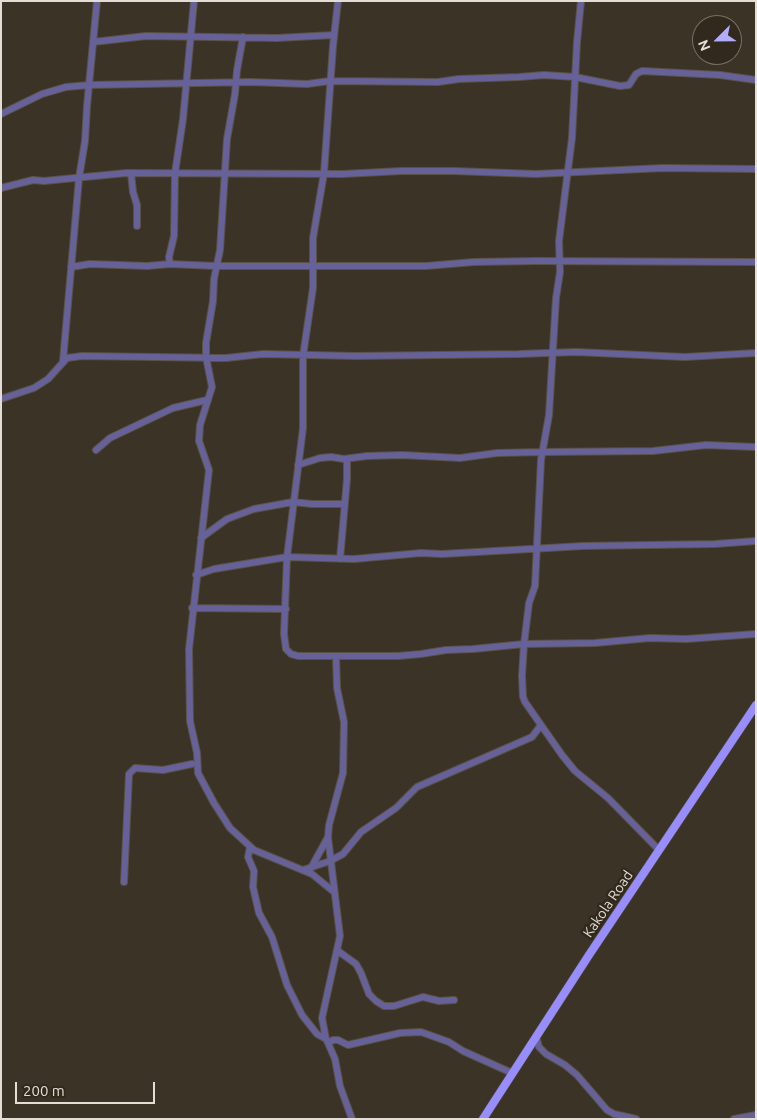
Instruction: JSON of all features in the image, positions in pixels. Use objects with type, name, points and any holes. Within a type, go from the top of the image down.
[{"type":"main road","name":"Kakola Road","points":[[483,1119],[756,705]]},
{"type":"street","points":[[63,361],[79,178],[85,141],[96,1]]},
{"type":"street","points":[[170,264],[169,257],[174,236],[175,174],[183,119],[194,1]]},
{"type":"street","points":[[338,1],[330,81],[324,174],[313,238],[313,288],[303,356],[303,428],[287,557],[284,641],[286,649],[298,656],[398,656],[524,644],[595,644],[650,638],[686,639],[756,634]]},
{"type":"street","points":[[581,1],[574,116],[559,241],[561,261],[552,353],[550,415],[540,475],[535,586],[529,603],[524,644],[522,676],[524,700],[575,772],[608,798],[659,850]]},
{"type":"street","points":[[93,42],[146,36],[277,38],[334,35]]},
{"type":"street","points":[[243,37],[235,82],[224,174],[224,207],[221,220],[220,250],[216,266],[206,343],[206,357],[212,384],[200,425],[199,441],[209,470],[188,649],[190,721],[197,753],[198,773],[230,828],[260,854],[303,870],[318,878],[334,892]]},
{"type":"street","points":[[1,114],[42,94],[66,87],[89,85],[235,82],[307,84],[330,81],[438,82],[459,78],[538,75],[575,77],[620,86],[629,85],[636,74],[642,71],[756,80]]},
{"type":"street","points":[[1,188],[33,180],[131,173],[324,174],[401,171],[536,174],[664,168],[756,169]]},
{"type":"street","points":[[131,173],[133,192],[137,205],[137,226]]},
{"type":"street","points":[[71,267],[90,264],[148,266],[170,264],[216,266],[426,266],[474,262],[756,262]]},
{"type":"street","points":[[1,399],[28,391],[40,385],[57,370],[63,361],[70,357],[82,356],[241,357],[263,354],[303,356],[576,352],[685,357],[756,353]]},
{"type":"street","points":[[96,450],[112,438],[173,408],[207,400]]},
{"type":"street","points":[[298,465],[326,457],[347,459],[397,455],[460,458],[497,453],[653,451],[706,445],[756,447]]},
{"type":"street","points":[[340,559],[347,459]]},
{"type":"street","points":[[201,538],[234,516],[259,508],[293,502],[344,504]]},
{"type":"street","points":[[196,575],[214,569],[287,557],[374,558],[421,553],[756,541]]},
{"type":"street","points":[[192,608],[286,609]]},
{"type":"street","points":[[336,656],[338,688],[344,722],[343,773],[329,825],[328,837],[340,936],[322,1018],[327,1041],[335,1059],[340,1086],[352,1119]]},
{"type":"street","points":[[303,870],[330,861],[343,854],[361,832],[396,808],[417,787],[532,737],[542,725]]},
{"type":"street","points":[[124,882],[129,774],[135,768],[162,770],[192,764]]},
{"type":"street","points":[[311,868],[328,837]]},
{"type":"street","points":[[250,847],[248,857],[254,870],[253,887],[258,910],[274,942],[287,985],[306,1022],[317,1034],[327,1041],[338,1040],[348,1045],[400,1033],[421,1032],[444,1040],[463,1051],[512,1073]]},
{"type":"street","points":[[338,951],[356,964],[369,994],[384,1006],[394,1006],[420,997],[438,1001],[454,1000]]},
{"type":"street","points":[[536,1036],[539,1047],[577,1075],[607,1110],[614,1114],[636,1119]]},
{"type":"street","points":[[734,1119],[756,1115]]}]
